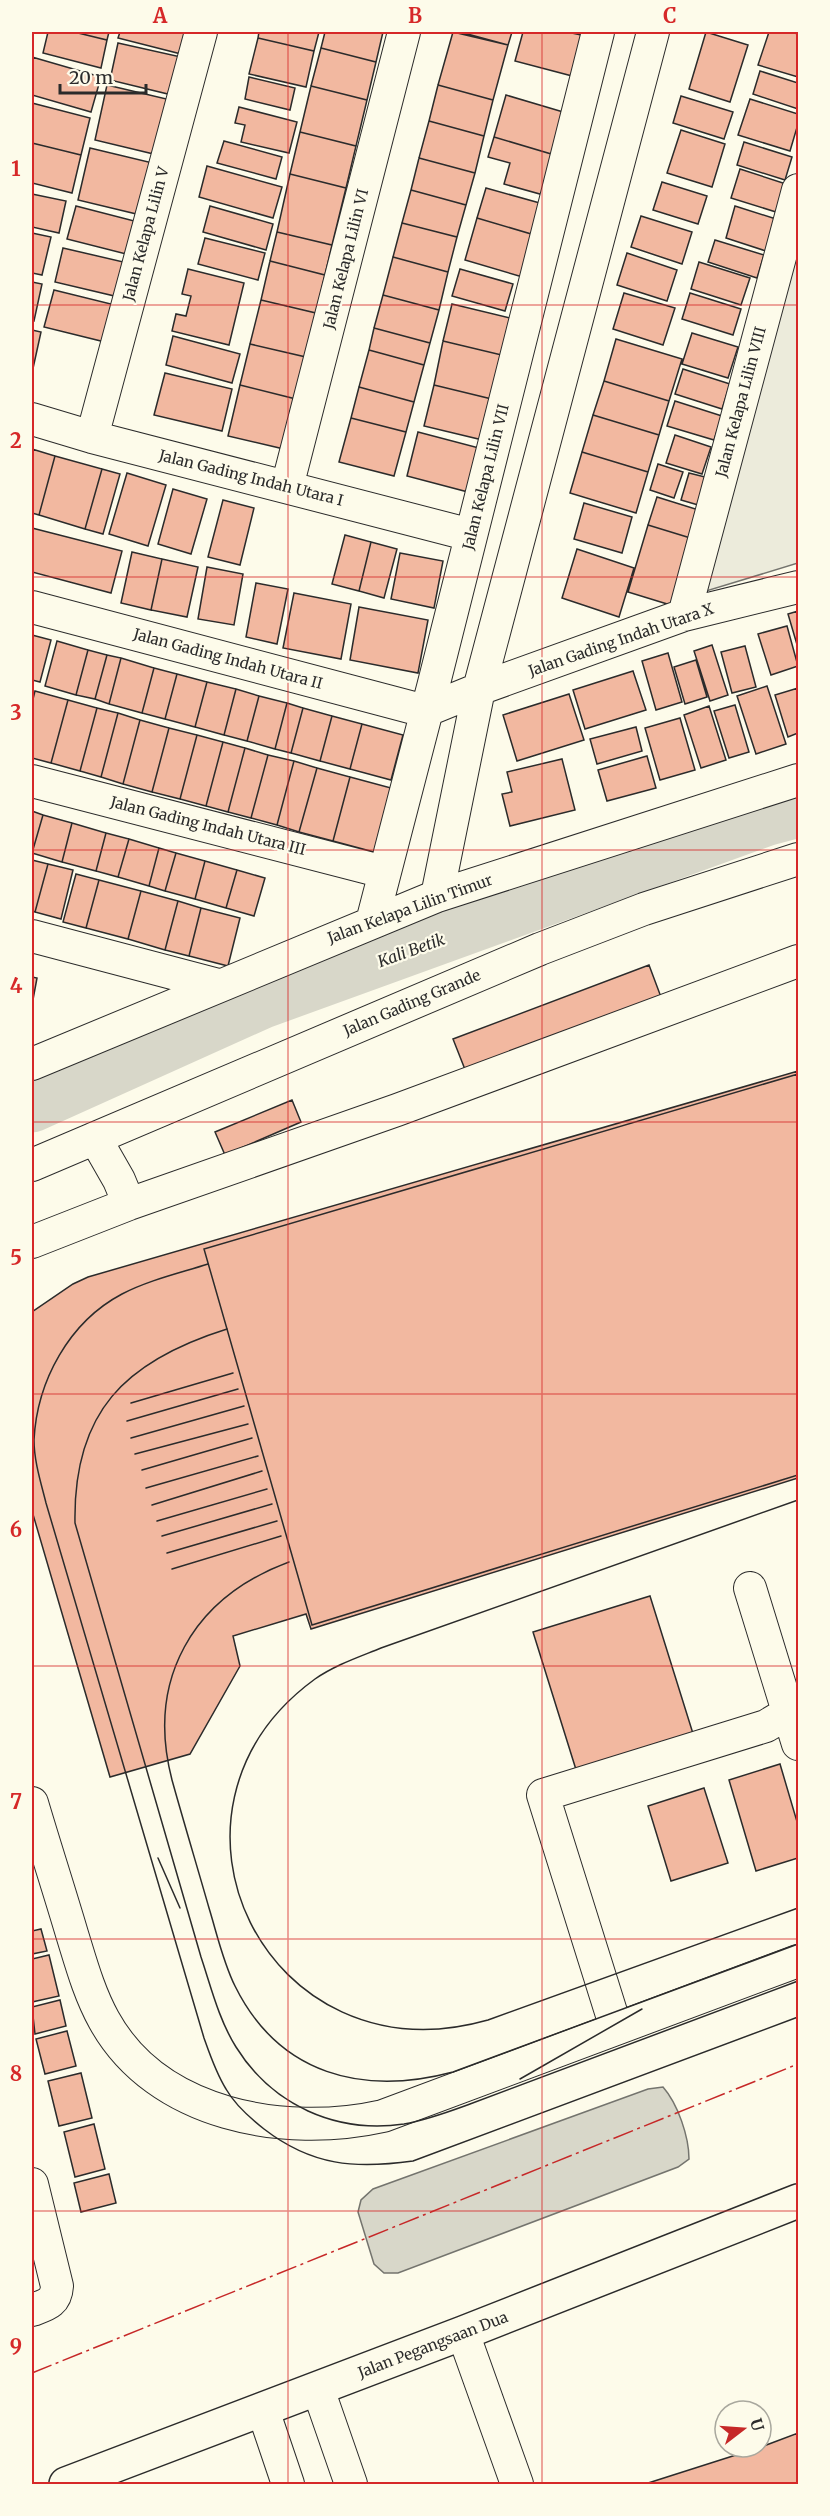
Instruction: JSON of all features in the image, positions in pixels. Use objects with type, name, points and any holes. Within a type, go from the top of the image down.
[{"type":"main road","name":"Jalan Pegangsaan Dua","points":[[66,2484],[463,2333],[798,2201]]},
{"type":"street","name":"Jalan Kelapa Lilin V","points":[[92,437],[201,32]]},
{"type":"street","name":"Jalan Kelapa Lilin VI","points":[[287,487],[404,32]]},
{"type":"street","name":"Jalan Kelapa Lilin VII","points":[[372,922],[598,32]]},
{"type":"street","points":[[437,896],[479,689],[652,32]]},
{"type":"street","name":"Jalan Kelapa Lilin VIII","points":[[684,615],[798,190]]},
{"type":"street","name":"Jalan Gading Indah Utara I","points":[[32,419],[92,437],[471,535]]},
{"type":"street","name":"Jalan Gading Indah Utara X","points":[[425,711],[479,689],[684,615],[798,587]]},
{"type":"street","name":"Jalan Gading Indah Utara II","points":[[32,607],[425,711]]},
{"type":"street","name":"Jalan Kelapa Lilin Timur","points":[[32,1064],[437,896],[798,780]]},
{"type":"street","name":"Jalan Gading Indah Utara III","points":[[32,781],[384,872]]},
{"type":"street","name":"Jalan Gading Grande","points":[[32,1165],[540,949],[644,909],[798,859]]},
{"type":"street","points":[[32,936],[218,985]]},
{"type":"street","points":[[32,1242],[129,1204],[397,1110],[798,961]]},
{"type":"street","points":[[94,1138],[119,1180],[129,1204]]},
{"type":"street","points":[[750,1588],[794,1710],[798,1744]]},
{"type":"street","points":[[616,2028],[543,1795],[766,1726],[794,1710]]},
{"type":"street","points":[[32,1803],[89,1986],[104,2020],[125,2049],[169,2087],[198,2102],[260,2120],[324,2124],[360,2121],[383,2116],[798,1961]]},
{"type":"street","points":[[32,2184],[57,2286],[57,2296],[41,2307]]},
{"type":"street","points":[[463,2333],[517,2484]]},
{"type":"street","points":[[318,2389],[351,2484]]},
{"type":"street","points":[[263,2410],[288,2484]]},
{"type":"shaded area","points":[[798,242],[798,563],[703,592]]},
{"type":"shaded area","points":[[663,2087],[678,2111],[687,2141],[689,2159],[678,2167],[398,2273],[384,2273],[374,2264],[358,2212],[361,2200],[373,2189],[648,2089]]},
{"type":"building","points":[[48,32],[74,32],[107,40],[101,68],[43,53]]},
{"type":"building","points":[[74,32],[109,32],[107,40]]},
{"type":"building","points":[[120,32],[195,32],[189,56],[118,38]]},
{"type":"building","points":[[259,32],[319,32],[314,51],[258,38]]},
{"type":"building","points":[[325,32],[383,32],[376,62],[321,48]]},
{"type":"building","points":[[453,32],[508,45],[493,100],[438,85]]},
{"type":"building","points":[[460,32],[512,32],[508,45]]},
{"type":"building","points":[[523,32],[567,32],[586,36],[576,77],[515,61]]},
{"type":"building","points":[[706,32],[748,45],[730,102],[689,89]]},
{"type":"building","points":[[769,32],[798,34],[798,77],[758,65]]},
{"type":"building","points":[[258,38],[314,51],[306,87],[249,74]]},
{"type":"building","points":[[118,43],[181,57],[172,95],[110,80]]},
{"type":"building","points":[[321,48],[376,62],[367,100],[311,86]]},
{"type":"building","points":[[32,57],[101,77],[91,112],[32,95]]},
{"type":"building","points":[[760,71],[798,83],[798,109],[753,94]]},
{"type":"building","points":[[249,77],[295,88],[290,110],[245,99]]},
{"type":"building","points":[[107,85],[175,101],[162,156],[95,140]]},
{"type":"building","points":[[438,85],[493,100],[484,136],[429,121]]},
{"type":"building","points":[[311,86],[367,100],[356,146],[300,132]]},
{"type":"building","points":[[506,95],[570,114],[558,156],[494,137]]},
{"type":"building","points":[[681,96],[733,112],[724,139],[673,123]]},
{"type":"building","points":[[750,99],[798,114],[798,124],[790,151],[738,135]]},
{"type":"building","points":[[32,103],[90,118],[81,155],[32,143]]},
{"type":"building","points":[[239,107],[297,122],[289,153],[241,142],[245,125],[235,123]]},
{"type":"building","points":[[429,121],[484,136],[475,173],[419,158]]},
{"type":"building","points":[[681,130],[725,144],[712,187],[667,173]]},
{"type":"building","points":[[300,132],[356,146],[346,188],[290,174]]},
{"type":"building","points":[[494,137],[558,156],[547,196],[504,184],[510,163],[488,157]]},
{"type":"building","points":[[224,141],[282,157],[276,179],[217,163]]},
{"type":"building","points":[[744,142],[792,157],[785,180],[737,165]]},
{"type":"building","points":[[32,143],[81,155],[72,193],[32,183]]},
{"type":"building","points":[[90,148],[161,165],[149,217],[78,200]]},
{"type":"building","points":[[419,158],[475,173],[466,205],[411,190]]},
{"type":"building","points":[[207,166],[282,187],[273,218],[199,197]]},
{"type":"building","points":[[740,169],[786,184],[776,212],[731,198]]},
{"type":"building","points":[[290,174],[346,188],[332,245],[277,232]]},
{"type":"building","points":[[662,182],[707,196],[698,224],[653,210]]},
{"type":"building","points":[[486,188],[547,205],[538,236],[477,218]]},
{"type":"building","points":[[411,190],[466,205],[457,237],[402,223]]},
{"type":"building","points":[[32,194],[66,201],[59,233],[32,227]]},
{"type":"building","points":[[76,206],[142,223],[134,256],[67,239]]},
{"type":"building","points":[[210,206],[273,224],[266,250],[203,232]]},
{"type":"building","points":[[735,206],[776,219],[766,251],[726,238]]},
{"type":"building","points":[[641,216],[692,232],[682,264],[631,247]]},
{"type":"building","points":[[477,218],[538,236],[526,278],[465,260]]},
{"type":"building","points":[[402,223],[457,237],[448,272],[393,257]]},
{"type":"building","points":[[277,232],[332,245],[325,275],[270,261]]},
{"type":"building","points":[[32,233],[51,237],[42,275],[32,273]]},
{"type":"building","points":[[205,238],[265,253],[258,280],[198,264]]},
{"type":"building","points":[[715,240],[764,255],[757,278],[708,262]]},
{"type":"building","points":[[63,248],[132,264],[123,298],[55,282]]},
{"type":"building","points":[[627,253],[677,270],[667,301],[617,285]]},
{"type":"building","points":[[393,257],[448,272],[439,310],[383,295]]},
{"type":"building","points":[[270,261],[325,275],[316,313],[261,300]]},
{"type":"building","points":[[699,262],[750,278],[741,305],[691,289]]},
{"type":"building","points":[[188,269],[244,283],[229,345],[172,331],[176,314],[186,316],[191,296],[182,294]]},
{"type":"building","points":[[460,269],[513,284],[505,311],[452,296]]},
{"type":"building","points":[[32,282],[42,284],[34,321],[32,320]]},
{"type":"building","points":[[54,290],[115,305],[105,342],[44,327]]},
{"type":"building","points":[[624,293],[675,308],[663,345],[613,329]]},
{"type":"building","points":[[690,293],[741,309],[733,335],[682,319]]},
{"type":"building","points":[[383,295],[439,310],[430,343],[374,328]]},
{"type":"building","points":[[261,300],[316,313],[306,357],[250,344]]},
{"type":"building","points":[[452,304],[518,320],[510,357],[443,341]]},
{"type":"building","points":[[374,328],[430,343],[424,365],[369,350]]},
{"type":"building","points":[[32,330],[41,332],[32,373]]},
{"type":"building","points":[[692,333],[738,347],[728,378],[682,364]]},
{"type":"building","points":[[173,336],[240,354],[232,383],[166,365]]},
{"type":"building","points":[[616,339],[682,359],[669,401],[604,381]]},
{"type":"building","points":[[443,341],[510,357],[500,401],[434,385]]},
{"type":"building","points":[[250,344],[306,357],[296,399],[240,385]]},
{"type":"building","points":[[369,350],[424,365],[414,402],[359,387]]},
{"type":"building","points":[[683,369],[730,384],[722,409],[675,394]]},
{"type":"building","points":[[165,373],[232,389],[222,431],[154,415]]},
{"type":"building","points":[[604,381],[669,401],[659,435],[593,415]]},
{"type":"building","points":[[240,385],[296,399],[284,449],[228,436]]},
{"type":"building","points":[[434,385],[500,401],[491,442],[424,426]]},
{"type":"building","points":[[359,387],[414,402],[406,432],[351,418]]},
{"type":"building","points":[[675,401],[722,416],[714,440],[667,426]]},
{"type":"building","points":[[593,415],[659,435],[648,472],[582,452]]},
{"type":"building","points":[[351,418],[406,432],[394,476],[339,462]]},
{"type":"building","points":[[418,432],[479,448],[468,492],[407,476]]},
{"type":"building","points":[[675,435],[711,447],[702,474],[666,463]]},
{"type":"building","points":[[32,449],[55,456],[39,515],[32,513]]},
{"type":"building","points":[[582,452],[648,472],[636,513],[570,493]]},
{"type":"building","points":[[55,456],[102,469],[85,529],[39,515]]},
{"type":"building","points":[[658,464],[683,472],[674,498],[650,490]]},
{"type":"building","points":[[102,469],[120,474],[103,534],[85,529]]},
{"type":"building","points":[[127,473],[166,485],[148,546],[109,534]]},
{"type":"building","points":[[689,473],[713,479],[705,507],[681,500]]},
{"type":"building","points":[[173,489],[207,499],[191,554],[158,544]]},
{"type":"building","points":[[657,497],[705,512],[697,540],[648,525]]},
{"type":"building","points":[[223,500],[254,508],[240,565],[208,557]]},
{"type":"building","points":[[584,503],[632,517],[622,553],[574,539]]},
{"type":"building","points":[[648,525],[697,540],[677,607],[628,592]]},
{"type":"building","points":[[32,528],[122,551],[111,593],[32,572]]},
{"type":"building","points":[[345,535],[371,542],[359,591],[332,584]]},
{"type":"building","points":[[371,542],[397,549],[384,598],[359,591]]},
{"type":"building","points":[[577,549],[634,568],[619,617],[562,598]]},
{"type":"building","points":[[132,552],[162,559],[151,610],[121,603]]},
{"type":"building","points":[[400,553],[443,561],[434,608],[391,599]]},
{"type":"building","points":[[162,559],[198,567],[187,617],[151,610]]},
{"type":"building","points":[[207,567],[243,574],[234,625],[198,619]]},
{"type":"building","points":[[256,583],[288,589],[277,644],[246,637]]},
{"type":"building","points":[[294,593],[351,604],[341,659],[283,648]]},
{"type":"building","points":[[359,607],[428,620],[418,673],[350,660]]},
{"type":"building","points":[[798,611],[798,648],[788,614]]},
{"type":"building","points":[[787,626],[798,666],[771,675],[758,634]]},
{"type":"building","points":[[32,635],[51,640],[40,682],[32,680]]},
{"type":"building","points":[[57,641],[88,650],[76,695],[45,686]]},
{"type":"building","points":[[712,645],[728,695],[710,701],[694,651]]},
{"type":"building","points":[[745,646],[756,687],[732,693],[721,652]]},
{"type":"building","points":[[88,650],[107,655],[95,699],[76,695]]},
{"type":"building","points":[[668,653],[682,702],[656,710],[642,661]]},
{"type":"building","points":[[107,655],[121,658],[109,704],[95,699]]},
{"type":"building","points":[[121,658],[154,668],[142,713],[109,704]]},
{"type":"building","points":[[696,660],[707,697],[685,704],[674,667]]},
{"type":"building","points":[[154,668],[177,674],[165,719],[142,713]]},
{"type":"building","points":[[633,671],[646,710],[585,729],[573,690]]},
{"type":"building","points":[[177,674],[207,682],[195,727],[165,719]]},
{"type":"building","points":[[207,682],[236,689],[224,735],[195,727]]},
{"type":"building","points":[[767,686],[786,744],[756,754],[737,696]]},
{"type":"building","points":[[798,688],[798,733],[788,737],[775,695]]},
{"type":"building","points":[[236,689],[259,696],[247,741],[224,735]]},
{"type":"building","points":[[35,691],[68,700],[51,763],[32,758],[32,703]]},
{"type":"building","points":[[569,694],[584,740],[517,761],[503,715]]},
{"type":"building","points":[[259,696],[287,703],[275,749],[247,741]]},
{"type":"building","points":[[68,700],[97,708],[80,771],[51,763]]},
{"type":"building","points":[[287,703],[303,708],[291,753],[275,749]]},
{"type":"building","points":[[735,705],[749,752],[729,758],[714,711]]},
{"type":"building","points":[[709,706],[726,760],[701,768],[684,715]]},
{"type":"building","points":[[97,708],[118,713],[101,777],[80,771]]},
{"type":"building","points":[[303,708],[332,716],[320,761],[291,753]]},
{"type":"building","points":[[118,713],[140,720],[123,784],[101,777]]},
{"type":"building","points":[[332,716],[362,724],[350,769],[320,761]]},
{"type":"building","points":[[680,718],[695,770],[660,780],[645,728]]},
{"type":"building","points":[[140,720],[169,728],[152,792],[123,784]]},
{"type":"building","points":[[362,724],[403,735],[391,780],[350,769]]},
{"type":"building","points":[[636,727],[642,751],[597,764],[590,739]]},
{"type":"building","points":[[169,728],[197,735],[180,799],[152,792]]},
{"type":"building","points":[[197,735],[223,742],[206,806],[180,799]]},
{"type":"building","points":[[223,742],[245,748],[228,812],[206,806]]},
{"type":"building","points":[[245,748],[268,755],[251,818],[228,812]]},
{"type":"building","points":[[268,755],[294,761],[277,825],[251,818]]},
{"type":"building","points":[[647,756],[656,788],[607,801],[598,770]]},
{"type":"building","points":[[562,759],[575,810],[510,826],[502,794],[512,792],[507,772]]},
{"type":"building","points":[[294,761],[317,768],[299,832],[277,825]]},
{"type":"building","points":[[317,768],[350,777],[333,841],[299,832]]},
{"type":"building","points":[[350,777],[391,788],[374,852],[333,841]]},
{"type":"building","points":[[32,811],[43,815],[32,853]]},
{"type":"building","points":[[43,815],[72,823],[62,862],[32,853]]},
{"type":"building","points":[[72,823],[106,833],[96,871],[62,862]]},
{"type":"building","points":[[106,833],[129,839],[118,877],[96,871]]},
{"type":"building","points":[[129,839],[159,848],[149,886],[118,877]]},
{"type":"building","points":[[159,848],[176,853],[165,891],[149,886]]},
{"type":"building","points":[[176,853],[205,861],[195,899],[165,891]]},
{"type":"building","points":[[32,860],[48,864],[35,912],[32,911]]},
{"type":"building","points":[[205,861],[237,870],[226,908],[195,899]]},
{"type":"building","points":[[48,864],[73,870],[61,919],[35,912]]},
{"type":"building","points":[[237,870],[265,878],[254,916],[226,908]]},
{"type":"building","points":[[76,874],[99,880],[86,928],[63,922]]},
{"type":"building","points":[[99,880],[141,891],[128,939],[86,928]]},
{"type":"building","points":[[141,891],[178,901],[165,950],[128,939]]},
{"type":"building","points":[[178,901],[201,908],[189,956],[165,950]]},
{"type":"building","points":[[201,908],[240,918],[228,966],[189,956]]},
{"type":"building","points":[[649,965],[661,997],[466,1072],[453,1039]]},
{"type":"building","points":[[32,977],[37,978],[32,1005]]},
{"type":"building","points":[[798,1071],[798,1478],[311,1629],[306,1614],[233,1636],[240,1666],[190,1754],[110,1777],[32,1511],[32,1312],[73,1284],[88,1277]]},
{"type":"building","points":[[798,1074],[798,1475],[312,1625],[204,1249]]},
{"type":"building","points":[[292,1100],[301,1122],[225,1155],[215,1132]]},
{"type":"building","points":[[650,1596],[695,1740],[578,1776],[533,1632]]},
{"type":"building","points":[[780,1764],[798,1825],[798,1858],[756,1871],[729,1780]]},
{"type":"building","points":[[704,1788],[728,1863],[671,1881],[648,1806]]},
{"type":"building","points":[[41,1929],[47,1951],[32,1954],[32,1931]]},
{"type":"building","points":[[49,1955],[59,1996],[32,2002],[32,1959]]},
{"type":"building","points":[[60,2000],[66,2026],[35,2034],[32,2007]]},
{"type":"building","points":[[67,2031],[76,2066],[45,2074],[36,2039]]},
{"type":"building","points":[[81,2073],[92,2118],[59,2126],[48,2081]]},
{"type":"building","points":[[94,2124],[105,2169],[75,2177],[64,2132]]},
{"type":"building","points":[[109,2174],[116,2203],[81,2212],[74,2183]]},
{"type":"building","points":[[798,2433],[798,2484],[645,2484],[723,2459],[773,2459],[773,2442]]},
{"type":"waterway","name":"Kali Betik","points":[[32,1107],[263,1003],[768,820],[798,812]]},
{"type":"tram line","points":[[208,1264],[132,1289],[103,1306],[86,1320],[59,1355],[49,1375],[36,1418],[34,1448],[46,1503],[204,2038],[219,2077],[234,2100],[264,2129],[299,2151],[335,2162],[353,2164],[372,2165],[413,2161],[798,2017]]},
{"type":"tram line","points":[[227,1329],[191,1342],[160,1357],[134,1375],[112,1396],[95,1421],[84,1450],[77,1484],[75,1523],[212,1992],[230,2037],[251,2067],[268,2085],[308,2111],[354,2124],[379,2126],[404,2124],[462,2107],[798,1981]]},
{"type":"tram line","points":[[131,1403],[233,1373]]},
{"type":"tram line","points":[[127,1421],[238,1389]]},
{"type":"tram line","points":[[131,1438],[244,1406]]},
{"type":"tram line","points":[[135,1454],[248,1424]]},
{"type":"tram line","points":[[142,1470],[252,1438]]},
{"type":"tram line","points":[[146,1488],[258,1456]]},
{"type":"tram line","points":[[152,1505],[262,1471]]},
{"type":"tram line","points":[[157,1521],[267,1489]]},
{"type":"tram line","points":[[798,1500],[381,1648],[315,1679],[261,1734],[234,1797],[232,1862],[250,1923],[288,1975],[342,2012],[409,2029],[488,2020],[798,1908]]},
{"type":"tram line","points":[[162,1536],[272,1504]]},
{"type":"tram line","points":[[167,1553],[277,1521]]},
{"type":"tram line","points":[[172,1569],[281,1536]]},
{"type":"tram line","points":[[289,1562],[255,1578],[226,1597],[202,1620],[184,1647],[172,1677],[166,1709],[166,1743],[172,1780],[231,1977],[253,2016],[275,2040],[300,2059],[327,2071],[356,2079],[387,2081],[420,2079],[453,2072],[798,1944]]},
{"type":"tram line","points":[[158,1858],[180,1908]]},
{"type":"tram line","points":[[520,2079],[642,2009]]},
{"type":"power","points":[[32,2373],[798,2064]]}]
